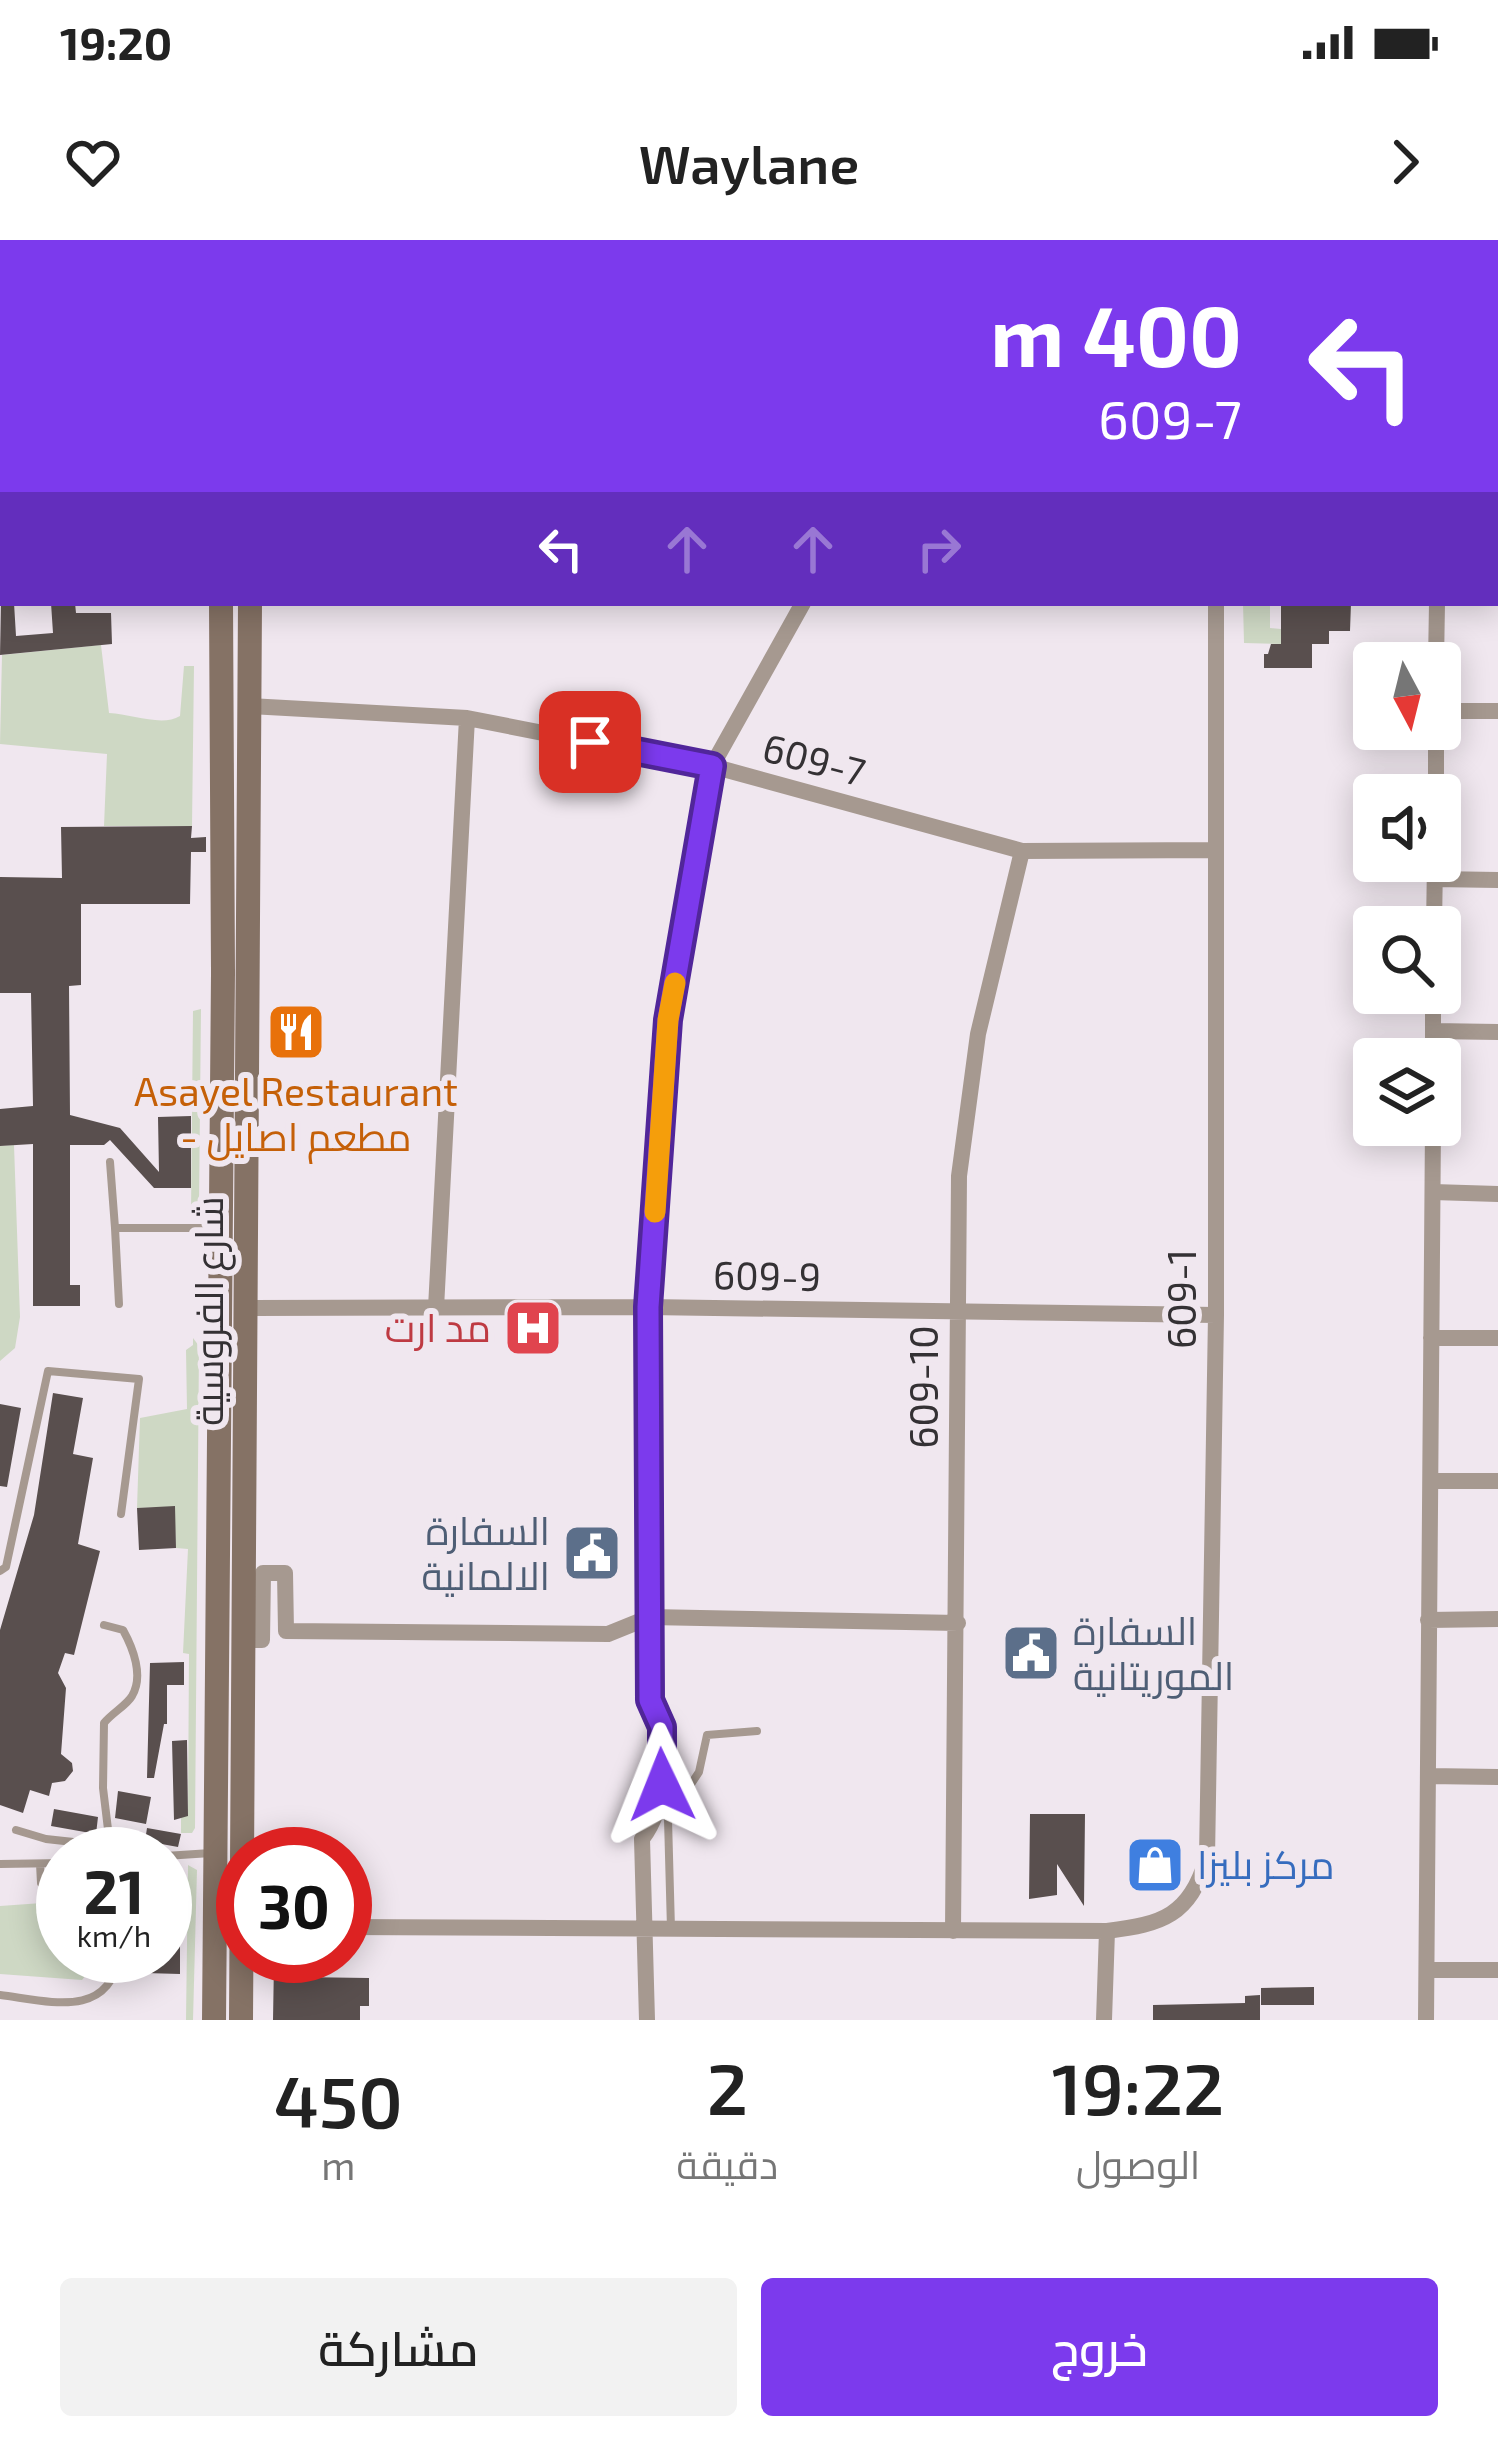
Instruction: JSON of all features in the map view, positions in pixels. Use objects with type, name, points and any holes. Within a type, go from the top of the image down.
[{"type":"street","name":"شارع الفروسية","points":[[221,606],[245,1308],[242,1827]]},
{"type":"street","name":"شارع الفروسية","points":[[214,2020],[219,1228],[250,706],[250,606]]},
{"type":"street","points":[[647,2020],[642,1839],[656,1820],[662,1785],[662,1727],[650,1700],[648,1307],[668,1020],[712,766],[801,606]]},
{"type":"street","name":"609-1","points":[[372,1928],[1107,1931],[1154,1925],[1198,1889],[1207,1858],[1216,1315],[1216,606]]},
{"type":"street","points":[[1436,642],[1437,606]]},
{"type":"street","name":"609-7","points":[[250,706],[467,718],[712,766],[1022,850],[1216,850]]},
{"type":"street","points":[[1461,711],[1498,711]]},
{"type":"street","points":[[436,1308],[467,718]]},
{"type":"street","name":"609-10","points":[[952,1930],[959,1176],[978,1034],[1022,850]]},
{"type":"street","points":[[1461,874],[1498,880]]},
{"type":"street","points":[[1432,1014],[1432,1038]]},
{"type":"street","points":[[1432,1031],[1498,1032]]},
{"type":"street","points":[[1426,2020],[1432,1146]]},
{"type":"street","points":[[1432,1192],[1498,1194]]},
{"type":"street","name":"609-9","points":[[245,1308],[648,1307],[1216,1315]]},
{"type":"street","points":[[1431,1338],[1498,1338]]},
{"type":"street","points":[[1431,1481],[1498,1481]]},
{"type":"street","points":[[245,1640],[262,1640],[263,1573],[285,1573],[286,1631],[608,1634],[650,1617],[958,1623]]},
{"type":"street","points":[[1429,1620],[1498,1619]]},
{"type":"street","points":[[1428,1776],[1498,1777]]},
{"type":"street","points":[[1104,2020],[1107,1931]]},
{"type":"street","points":[[1426,1970],[1498,1970]]},
{"type":"street","name":"شارع الفروسية","points":[[242,1983],[242,2020]]},
{"type":"lane","points":[[110,1162],[119,1304]]},
{"type":"lane","points":[[115,1228],[219,1228]]},
{"type":"lane","points":[[0,1571],[6,1567],[48,1372],[139,1379],[121,1514]]},
{"type":"lane","points":[[104,1624],[123,1630],[134,1650],[136,1678],[132,1697],[104,1723],[108,1827]]},
{"type":"lane","points":[[671,1930],[668,1819],[699,1772],[707,1735],[757,1730]]},
{"type":"lane","points":[[16,1830],[36,1836]]},
{"type":"lane","points":[[192,1854],[215,1853]]},
{"type":"lane","points":[[0,1864],[36,1864]]},
{"type":"lane","points":[[0,1995],[74,2004],[99,1995],[110,1983]]},
{"type":"green space","points":[[1243,606],[1270,606],[1270,628],[1281,629],[1281,644],[1244,643]]},
{"type":"green space","points":[[101,645],[109,713],[156,720],[180,716],[184,666],[194,666],[192,826],[104,826],[107,754],[0,744],[2,655]]},
{"type":"green space","points":[[201,1009],[199,1206],[191,1214],[193,1011]]},
{"type":"green space","points":[[14,1145],[20,1317],[15,1348],[0,1361],[0,1146]]},
{"type":"green space","points":[[193,1338],[199,1346],[192,1833],[192,1827],[181,1827],[181,1818],[188,1813],[189,1654],[183,1653],[188,1549],[176,1548],[174,1507],[137,1508],[140,1418],[187,1409],[186,1350]]},
{"type":"green space","points":[[192,1867],[197,1870],[193,2020],[186,2020],[186,1983],[192,1983]]},
{"type":"green space","points":[[36,1903],[36,1977],[0,1974],[0,1906]]},
{"type":"building","points":[[1,606],[14,606],[16,636],[53,633],[51,606],[75,606],[76,613],[111,613],[112,644],[0,655]]},
{"type":"building","points":[[1281,606],[1351,606],[1350,631],[1329,631],[1329,644],[1312,644],[1312,668],[1264,668],[1264,654],[1271,644],[1281,644]]},
{"type":"building","points":[[192,826],[191,838],[206,837],[206,852],[191,852],[190,904],[81,904],[81,985],[69,986],[70,1115],[120,1128],[159,1172],[158,1117],[191,1116],[191,1188],[154,1188],[110,1140],[104,1145],[70,1145],[70,1285],[80,1285],[80,1306],[33,1306],[33,1144],[0,1146],[0,1109],[33,1106],[31,993],[0,993],[0,877],[62,878],[61,827]]},
{"type":"building","points":[[53,1393],[83,1398],[73,1454],[93,1458],[78,1544],[100,1551],[74,1655],[65,1653],[58,1673],[66,1688],[61,1754],[72,1763],[73,1771],[65,1781],[52,1783],[49,1796],[30,1790],[23,1813],[0,1805],[0,1630],[34,1515]]},
{"type":"building","points":[[0,1404],[21,1408],[7,1487],[0,1486]]},
{"type":"building","points":[[175,1506],[176,1548],[139,1550],[137,1508]]},
{"type":"building","points":[[184,1662],[184,1685],[167,1685],[167,1724],[154,1778],[147,1778],[150,1663]]},
{"type":"building","points":[[187,1740],[188,1816],[174,1820],[172,1741]]},
{"type":"building","points":[[118,1791],[151,1797],[146,1824],[115,1818]]},
{"type":"building","points":[[54,1809],[98,1817],[97,1827],[51,1826]]},
{"type":"building","points":[[1030,1814],[1085,1814],[1084,1906],[1057,1864],[1057,1895],[1029,1899]]},
{"type":"building","points":[[274,1983],[369,1983],[369,2006],[360,2006],[360,2020],[273,2020]]},
{"type":"building","points":[[1314,1987],[1314,2005],[1261,2005],[1261,1988]]},
{"type":"building","points":[[1260,1995],[1260,2020],[1153,2020],[1153,2005],[1245,2003],[1245,1996]]},
{"type":"slow traffic","points":[[655,1212],[668,1020],[675,983]]},
{"type":"place","name":"Asayel Restaurant - مطعم اصايل","points":[[296,1032]]},
{"type":"place","name":"مد ارت","points":[[533,1328]]},
{"type":"place","name":"السفارة الالمانية","points":[[592,1553]]},
{"type":"place","name":"السفارة الموريتانية","points":[[1031,1653]]},
{"type":"place","name":"مركز بليزا","points":[[1155,1865]]},
{"type":"route","points":[[590,742],[712,766],[668,1020],[648,1307],[650,1700],[662,1727],[662,1785]]}]
